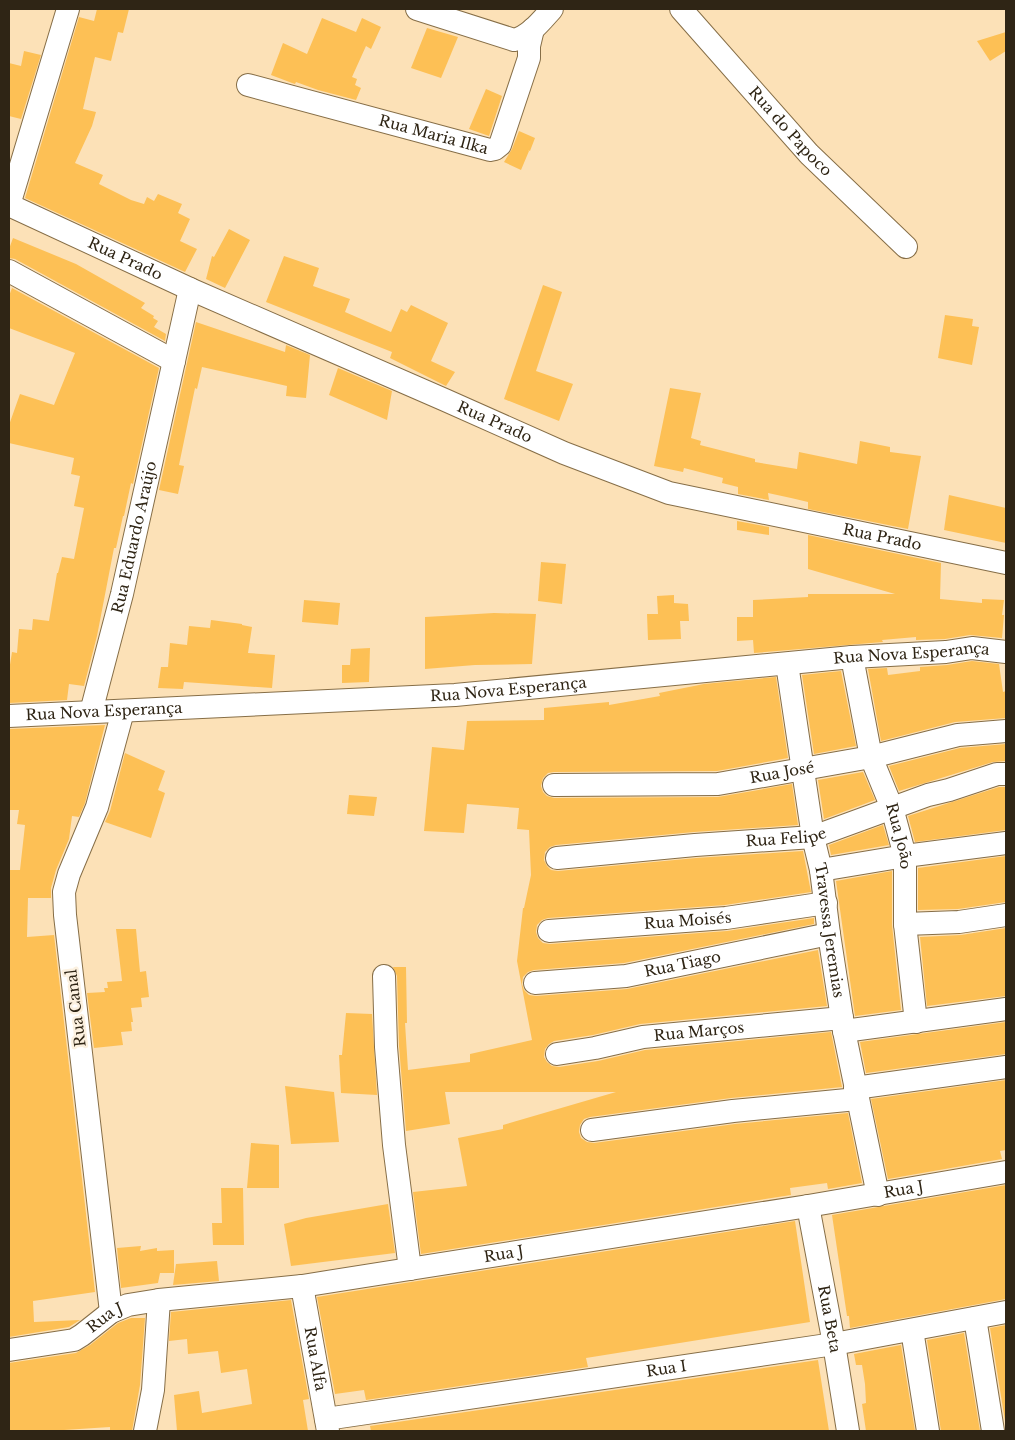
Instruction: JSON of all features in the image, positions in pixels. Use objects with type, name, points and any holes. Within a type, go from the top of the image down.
[{"type":"street","points":[[9,205],[68,9]]},
{"type":"street","points":[[417,9],[509,38],[527,33],[552,9]]},
{"type":"street","name":"Rua do Papoco","points":[[680,9],[809,154],[906,247]]},
{"type":"street","name":"Rua Maria Ilka","points":[[248,85],[490,150],[500,145],[529,58],[530,46],[527,33]]},
{"type":"street","name":"Rua Prado","points":[[9,205],[190,289],[564,453],[669,493],[1006,563]]},
{"type":"street","points":[[9,271],[174,361]]},
{"type":"street","name":"Rua Eduardo Araújo","points":[[91,712],[122,594],[190,289]]},
{"type":"street","name":"Rua Nova Esperança","points":[[9,716],[455,695],[852,657],[946,652],[972,648],[1006,652]]},
{"type":"street","name":"Rua João","points":[[852,657],[871,756],[892,808],[904,856],[906,924],[916,1022]]},
{"type":"street","name":"Travessa Jeremias","points":[[787,664],[813,837],[821,870],[843,1024],[878,1195]]},
{"type":"street","name":"Rua Canal","points":[[111,1312],[64,892],[69,874],[97,807],[123,711]]},
{"type":"street","name":"Rua José","points":[[554,785],[718,784],[871,756],[958,735],[1006,731]]},
{"type":"street","name":"Rua Felipe","points":[[557,858],[695,845],[813,837],[928,794],[949,790],[997,774],[1006,774]]},
{"type":"street","points":[[821,870],[904,856],[1006,843]]},
{"type":"street","name":"Rua Moisés","points":[[549,931],[726,918],[826,903]]},
{"type":"street","points":[[906,924],[959,922],[1006,915]]},
{"type":"street","name":"Rua Tiago","points":[[535,983],[626,976],[829,934]]},
{"type":"street","points":[[384,976],[387,1057],[394,1145],[410,1269]]},
{"type":"street","name":"Rua Marços","points":[[557,1054],[643,1037],[843,1024],[916,1022],[1006,1009]]},
{"type":"street","points":[[592,1130],[856,1093],[1006,1067]]},
{"type":"street","name":"Rua J","points":[[9,1350],[74,1340],[82,1336],[111,1312],[128,1305],[159,1300],[302,1286],[878,1195],[1006,1172]]},
{"type":"street","name":"Rua Beta","points":[[808,1206],[848,1431]]},
{"type":"street","name":"Rua Alfa","points":[[302,1286],[327,1425]]},
{"type":"street","points":[[145,1431],[153,1390],[159,1300]]},
{"type":"street","name":"Rua I","points":[[327,1425],[834,1344],[1006,1312]]},
{"type":"street","points":[[975,1318],[993,1431]]},
{"type":"street","points":[[912,1330],[928,1431]]},
{"type":"building","points":[[97,9],[129,9],[123,33],[118,32],[111,61],[95,57],[83,109],[96,112],[92,126],[75,163],[103,175],[99,184],[131,200],[144,204],[147,197],[154,201],[158,194],[182,204],[178,213],[190,219],[180,241],[197,249],[185,272],[25,198],[79,17],[94,21]]},
{"type":"building","points":[[322,18],[356,32],[362,18],[381,27],[371,49],[366,46],[352,77],[357,79],[355,85],[361,88],[356,100],[296,82],[295,84],[271,75],[283,43],[307,54]]},
{"type":"building","points":[[427,28],[458,37],[441,78],[411,68]]},
{"type":"building","points":[[1006,32],[1006,51],[990,61],[977,41]]},
{"type":"building","points":[[24,51],[41,55],[21,119],[9,116],[9,63],[21,66]]},
{"type":"building","points":[[486,89],[502,96],[489,136],[469,129]]},
{"type":"building","points":[[519,131],[535,138],[530,151],[528,150],[521,170],[504,162],[512,149]]},
{"type":"building","points":[[229,229],[250,240],[225,288],[206,279],[212,256],[214,257]]},
{"type":"building","points":[[13,238],[76,264],[145,303],[141,308],[154,316],[153,318],[158,321],[154,327],[166,334],[165,341],[15,259],[9,258],[9,249]]},
{"type":"building","points":[[284,256],[319,268],[313,286],[350,299],[345,312],[391,332],[401,309],[407,312],[411,305],[448,323],[431,361],[455,372],[446,386],[390,358],[392,352],[266,302]]},
{"type":"building","points":[[543,285],[562,292],[536,371],[573,384],[559,421],[504,399]]},
{"type":"building","points":[[12,288],[159,368],[133,484],[131,483],[116,548],[114,548],[97,636],[84,686],[69,684],[67,700],[9,703],[9,671],[12,652],[17,653],[19,629],[32,630],[33,619],[49,621],[57,573],[62,557],[74,559],[84,508],[74,506],[80,476],[71,474],[74,458],[9,443],[9,425],[20,394],[54,405],[75,353],[9,328],[9,296]]},
{"type":"building","points":[[945,315],[973,319],[972,326],[979,327],[972,365],[938,358]]},
{"type":"building","points":[[196,322],[285,352],[286,345],[310,355],[306,398],[286,396],[287,386],[202,367],[197,389],[195,388],[179,465],[184,466],[178,494],[159,490]]},
{"type":"building","points":[[338,368],[392,391],[387,420],[329,395]]},
{"type":"building","points":[[670,388],[701,393],[691,438],[701,441],[700,445],[755,459],[755,462],[797,469],[799,452],[857,464],[860,441],[890,447],[890,452],[921,456],[908,529],[808,509],[808,502],[768,493],[769,500],[738,494],[738,487],[722,483],[723,478],[684,468],[683,472],[654,466]]},
{"type":"building","points":[[949,495],[1006,508],[1006,543],[944,530]]},
{"type":"building","points":[[737,521],[769,527],[769,535],[737,530]]},
{"type":"building","points":[[808,535],[941,563],[940,599],[982,603],[982,599],[1004,600],[1002,638],[970,635],[945,639],[916,640],[916,637],[882,640],[883,642],[754,653],[753,640],[737,641],[737,617],[753,617],[753,600],[808,597],[808,594],[895,594],[808,569]]},
{"type":"building","points":[[541,562],[566,564],[562,604],[538,601]]},
{"type":"building","points":[[674,595],[674,603],[688,604],[689,621],[680,621],[681,639],[648,640],[647,614],[658,614],[657,596]]},
{"type":"building","points":[[304,600],[340,603],[338,625],[302,622]]},
{"type":"building","points":[[494,613],[536,614],[532,664],[475,665],[425,669],[425,617]]},
{"type":"building","points":[[211,620],[252,627],[248,653],[275,655],[272,688],[184,682],[183,689],[158,688],[161,667],[168,667],[170,643],[187,645],[189,626],[210,628]]},
{"type":"building","points":[[370,648],[369,682],[342,683],[342,665],[350,665],[351,649]]},
{"type":"building","points":[[972,661],[999,664],[1003,692],[1006,691],[1006,718],[955,722],[881,741],[868,669],[887,668],[888,675],[920,671],[920,667]]},
{"type":"building","points":[[841,671],[856,746],[814,754],[802,675]]},
{"type":"building","points":[[776,677],[788,758],[717,771],[554,772],[548,773],[543,778],[541,786],[547,796],[554,798],[718,797],[792,784],[798,825],[694,832],[556,845],[550,847],[545,852],[544,860],[551,870],[558,871],[696,858],[803,851],[811,892],[725,905],[548,918],[542,920],[537,925],[536,932],[538,938],[543,943],[550,944],[727,931],[814,918],[814,924],[624,963],[534,970],[528,972],[523,977],[522,984],[524,990],[529,995],[536,996],[627,989],[818,950],[827,1006],[640,1024],[593,1035],[554,1041],[545,1049],[544,1057],[552,1066],[559,1067],[598,1061],[645,1050],[831,1032],[842,1087],[731,1098],[590,1117],[584,1119],[580,1125],[579,1132],[581,1138],[587,1142],[594,1143],[735,1124],[848,1113],[862,1183],[828,1189],[827,1183],[790,1188],[791,1195],[421,1254],[413,1192],[467,1186],[458,1138],[503,1129],[503,1125],[616,1092],[445,1092],[450,1124],[406,1131],[399,1046],[397,976],[393,967],[406,967],[407,1023],[405,1023],[408,1070],[470,1062],[470,1054],[532,1040],[517,961],[523,908],[531,875],[529,830],[517,829],[519,808],[467,804],[464,833],[424,831],[432,747],[464,750],[467,721],[544,720],[544,708],[609,702],[609,705],[660,696],[659,693],[704,684]]},
{"type":"building","points":[[105,725],[85,803],[79,817],[72,816],[69,839],[56,870],[51,888],[51,898],[28,898],[27,937],[54,935],[95,1292],[33,1301],[34,1322],[80,1320],[69,1327],[9,1337],[9,870],[20,870],[25,825],[17,824],[19,810],[9,810],[9,729]]},
{"type":"building","points":[[1006,744],[1006,761],[993,762],[899,791],[889,766],[960,748]]},
{"type":"building","points":[[125,753],[165,771],[158,790],[165,793],[151,838],[105,822],[110,811]]},
{"type":"building","points":[[863,772],[875,800],[824,819],[818,780]]},
{"type":"building","points":[[999,787],[1006,787],[1006,830],[915,842],[908,816]]},
{"type":"building","points":[[349,795],[377,797],[374,816],[347,814]]},
{"type":"building","points":[[883,825],[889,845],[831,855],[829,845]]},
{"type":"building","points":[[1006,856],[1006,902],[958,909],[918,910],[918,868]]},
{"type":"building","points":[[892,871],[892,925],[901,1010],[855,1016],[836,881]]},
{"type":"building","points":[[1006,928],[1006,996],[927,1006],[920,937],[961,935]]},
{"type":"building","points":[[116,929],[136,929],[140,972],[146,971],[149,997],[141,998],[142,1007],[131,1008],[132,1031],[121,1032],[123,1045],[94,1048],[87,993],[105,992],[104,988],[108,988],[107,982],[122,981]]},
{"type":"building","points":[[346,1013],[372,1014],[377,1095],[341,1093],[339,1055],[342,1055]]},
{"type":"building","points":[[1006,1022],[1006,1054],[866,1073],[860,1042]]},
{"type":"building","points":[[1006,1080],[1006,1150],[1000,1151],[1002,1159],[888,1179],[871,1099]]},
{"type":"building","points":[[285,1086],[334,1092],[339,1142],[291,1144]]},
{"type":"building","points":[[251,1143],[279,1145],[279,1188],[247,1188]]},
{"type":"building","points":[[1006,1185],[1006,1299],[850,1328],[832,1215]]},
{"type":"building","points":[[221,1188],[243,1188],[244,1245],[213,1245],[212,1223],[222,1223]]},
{"type":"building","points":[[388,1204],[395,1253],[291,1266],[284,1224],[306,1218]]},
{"type":"building","points":[[795,1221],[810,1322],[586,1358],[588,1367],[366,1400],[364,1390],[335,1394],[317,1297]]},
{"type":"building","points":[[141,1246],[140,1251],[157,1248],[157,1251],[174,1250],[174,1273],[160,1273],[158,1283],[121,1288],[117,1248]]},
{"type":"building","points":[[217,1261],[219,1281],[173,1285],[176,1264]]},
{"type":"building","points":[[291,1300],[309,1399],[303,1400],[308,1431],[177,1431],[174,1395],[199,1391],[202,1413],[252,1404],[247,1369],[221,1373],[218,1351],[188,1354],[187,1339],[169,1341],[171,1312]]},
{"type":"building","points":[[131,1318],[145,1318],[140,1385],[132,1431],[110,1431],[110,1427],[64,1431],[9,1431],[9,1363],[76,1353],[90,1345],[118,1323]]},
{"type":"building","points":[[1006,1325],[1006,1427],[990,1328]]},
{"type":"building","points":[[964,1333],[980,1431],[941,1431],[927,1340]]},
{"type":"building","points":[[901,1345],[915,1431],[866,1431],[862,1404],[866,1403],[865,1384],[862,1365],[856,1365],[854,1354]]},
{"type":"building","points":[[818,1360],[829,1431],[371,1431],[370,1426]]}]
